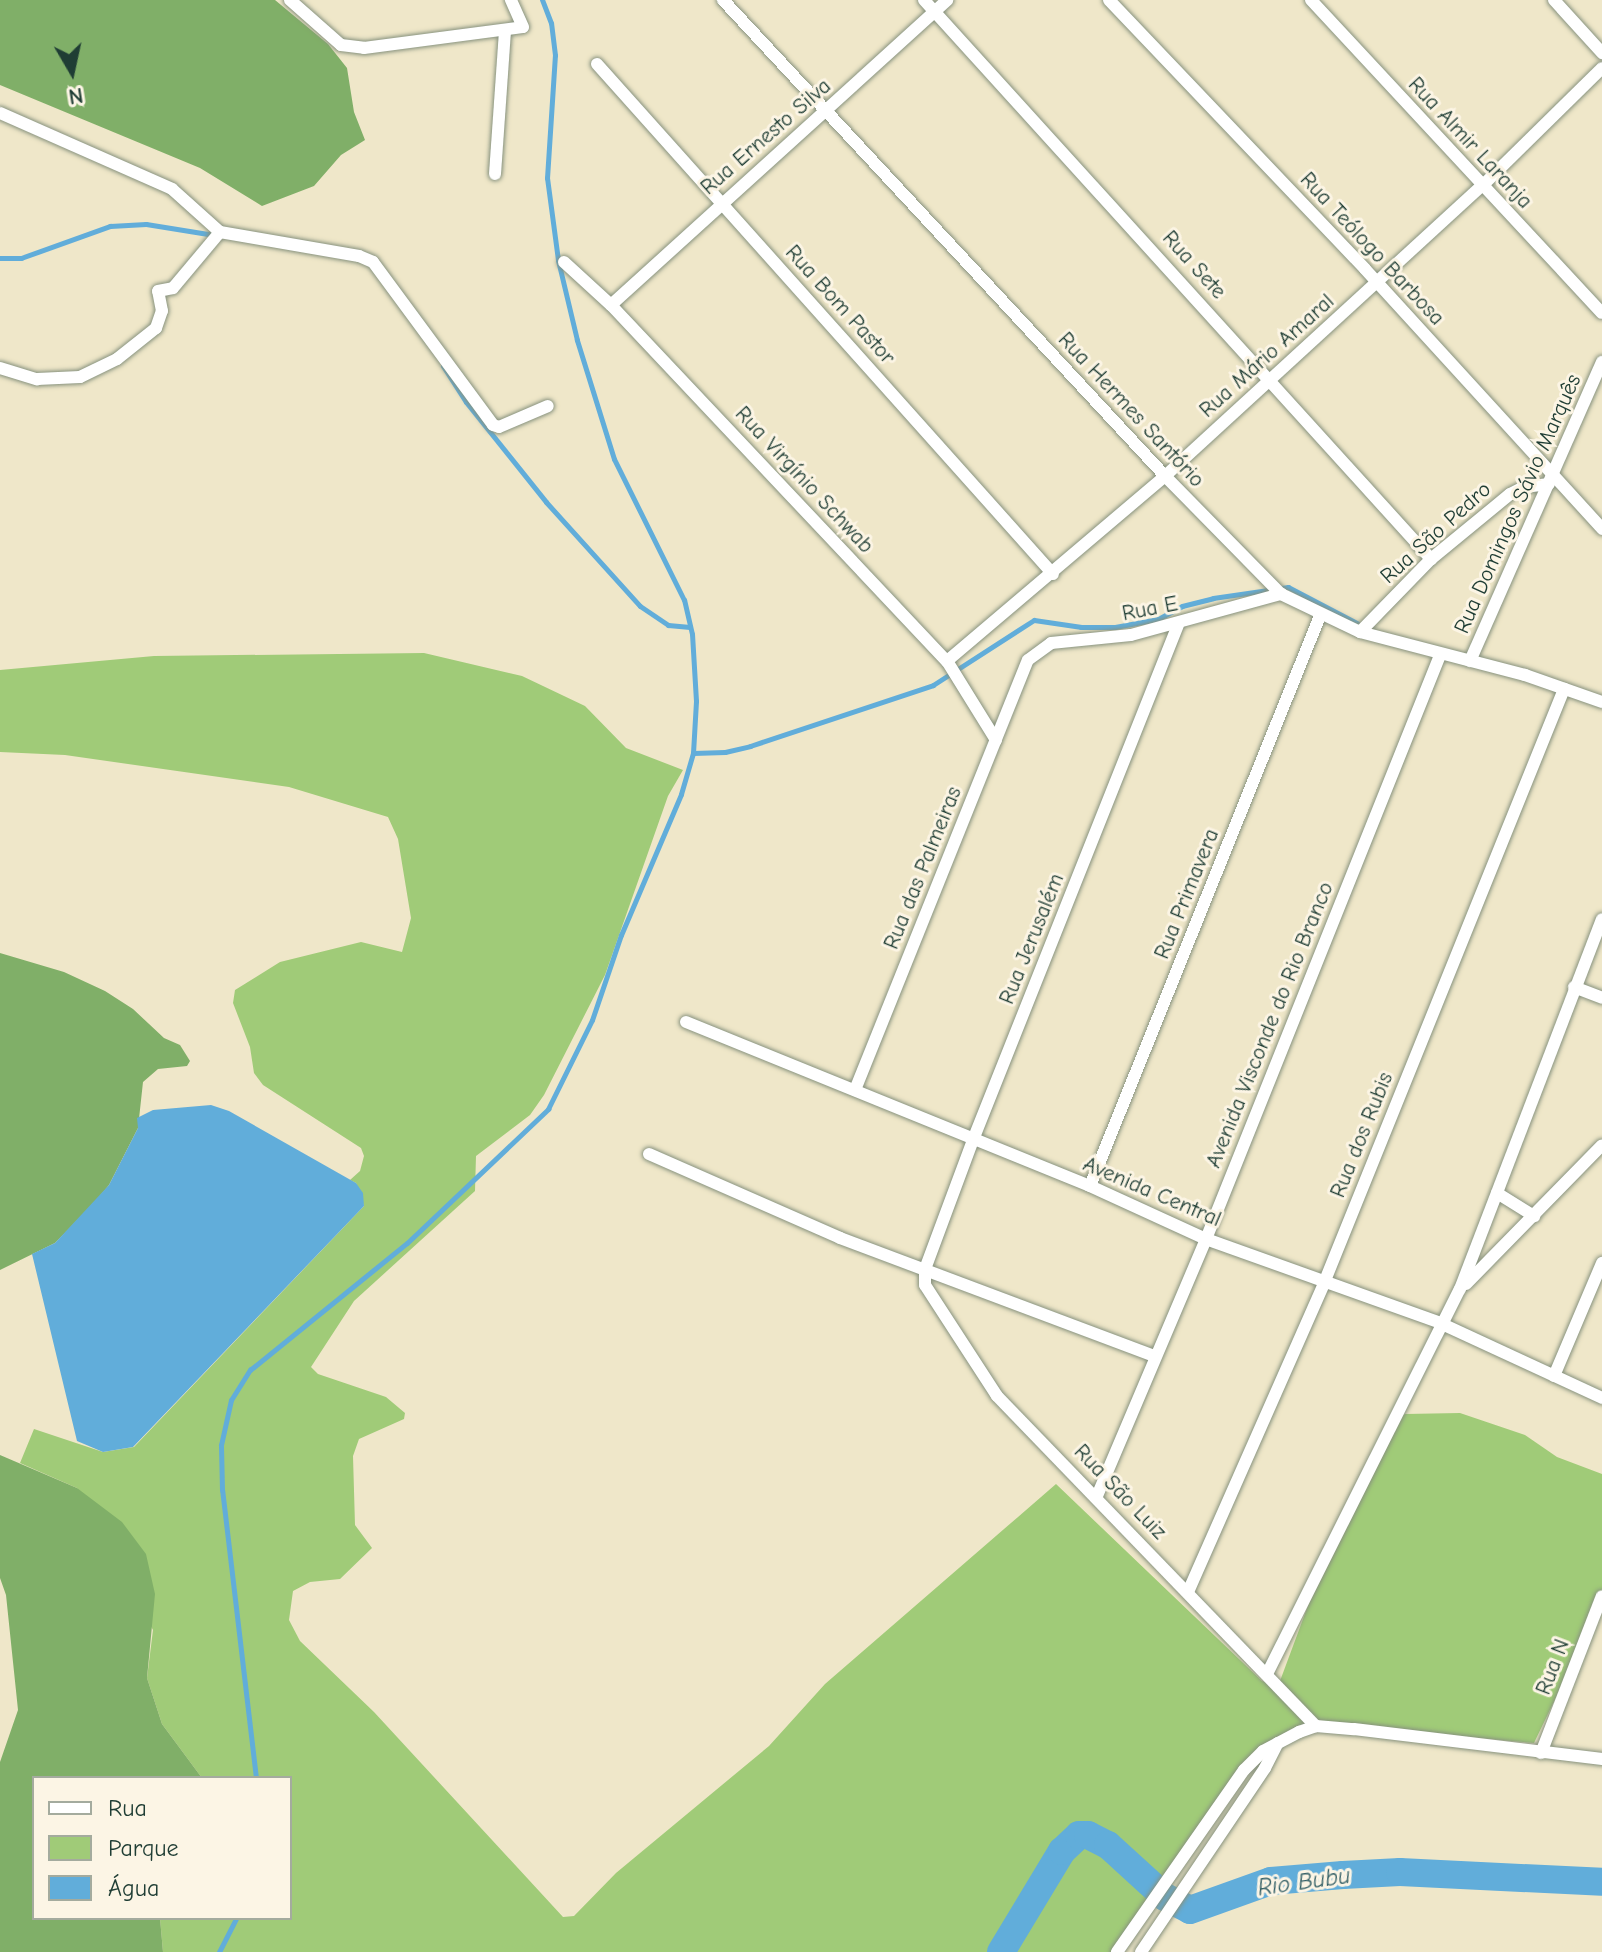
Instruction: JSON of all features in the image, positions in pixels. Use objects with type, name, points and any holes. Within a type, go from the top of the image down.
[{"type":"street","points":[[290,0],[332,39],[350,47],[523,27],[511,0]]},
{"type":"street","name":"Rua Hermes Santório","points":[[723,0],[1165,476],[1281,594],[1320,616],[1360,632],[1470,661],[1602,702]]},
{"type":"street","name":"Rua Sete","points":[[924,0],[1431,559]]},
{"type":"street","name":"Rua Ernesto Silva","points":[[611,305],[947,0]]},
{"type":"street","name":"Rua Teólogo Barbosa","points":[[1109,0],[1377,283],[1551,479],[1602,529]]},
{"type":"street","name":"Rua Almir Laranja","points":[[1311,0],[1602,313]]},
{"type":"street","points":[[1554,0],[1602,53]]},
{"type":"street","points":[[495,174],[505,30]]},
{"type":"street","name":"Rua Bom Pastor","points":[[597,64],[1053,574]]},
{"type":"street","name":"Rua Mário Amaral","points":[[947,661],[1165,476],[1482,186],[1602,68]]},
{"type":"street","points":[[0,113],[172,189],[220,232],[359,256],[373,262],[493,425],[499,427],[548,406]]},
{"type":"street","points":[[0,368],[37,379],[80,377],[117,359],[156,328],[162,311],[158,291],[173,288],[220,232]]},
{"type":"street","name":"Rua Virgínio Schwab","points":[[564,262],[611,305],[947,661],[996,740]]},
{"type":"street","name":"Rua Domingos Sávio Marquês","points":[[1470,661],[1602,362]]},
{"type":"street","name":"Rua São Pedro","points":[[1360,632],[1431,559],[1510,494],[1551,479]]},
{"type":"street","name":"Rua E","points":[[1028,660],[1051,643],[1131,635],[1178,625],[1281,594]]},
{"type":"street","name":"Rua Primavera","points":[[1090,1186],[1320,616]]},
{"type":"street","name":"Rua Jerusalém","points":[[925,1269],[973,1140],[1178,625]]},
{"type":"street","name":"Avenida Visconde do Rio Branco","points":[[1097,1496],[1206,1239],[1440,655]]},
{"type":"street","name":"Rua das Palmeiras","points":[[855,1090],[1028,660]]},
{"type":"street","name":"Rua dos Rubis","points":[[1188,1592],[1324,1283],[1564,689]]},
{"type":"street","points":[[1268,1672],[1440,1323],[1460,1289],[1602,919]]},
{"type":"street","points":[[1574,987],[1602,998]]},
{"type":"street","name":"Avenida Central","points":[[686,1022],[1090,1186],[1206,1239],[1440,1323],[1602,1398]]},
{"type":"street","points":[[1460,1289],[1602,1145]]},
{"type":"street","points":[[649,1154],[840,1238],[1154,1356]]},
{"type":"street","points":[[1497,1193],[1534,1216]]},
{"type":"street","points":[[1554,1376],[1602,1263]]},
{"type":"street","name":"Rua São Luiz","points":[[925,1269],[928,1295],[997,1396],[1268,1672],[1316,1726]]},
{"type":"street","name":"Rua N","points":[[1541,1753],[1602,1596]]},
{"type":"street","points":[[1117,1952],[1244,1770],[1278,1743],[1316,1726],[1602,1759]]},
{"type":"street","points":[[1141,1952],[1265,1768],[1278,1743]]},
{"type":"green space","points":[[0,0],[275,0],[328,44],[347,68],[354,112],[365,140],[341,155],[314,186],[262,206],[200,168],[0,85]]},
{"type":"green space","points":[[424,653],[522,676],[585,706],[626,748],[683,770],[668,796],[605,975],[544,1095],[530,1115],[476,1156],[475,1191],[354,1301],[311,1367],[318,1374],[386,1397],[405,1413],[404,1419],[359,1439],[353,1456],[355,1525],[372,1548],[340,1579],[310,1582],[293,1591],[289,1620],[300,1641],[374,1712],[563,1917],[574,1916],[616,1873],[769,1746],[825,1684],[1056,1484],[1262,1681],[1273,1684],[1280,1681],[1319,1576],[1396,1419],[1405,1414],[1460,1413],[1525,1435],[1557,1457],[1602,1474],[1602,1602],[1534,1743],[1324,1725],[1235,1773],[1111,1952],[163,1952],[160,1920],[292,1920],[292,1776],[201,1776],[162,1724],[147,1678],[153,1630],[77,1488],[20,1463],[34,1429],[103,1452],[134,1447],[364,1206],[356,1183],[350,1180],[360,1171],[364,1156],[361,1148],[263,1085],[254,1073],[250,1047],[233,1003],[235,990],[280,962],[361,942],[402,952],[411,918],[398,839],[388,817],[289,787],[65,755],[0,752],[0,670],[154,656]]},
{"type":"green space","points":[[0,953],[64,972],[105,991],[133,1009],[164,1038],[180,1045],[190,1061],[187,1066],[158,1069],[143,1082],[138,1128],[109,1185],[94,1203],[55,1243],[0,1270]]},
{"type":"green space","points":[[0,1455],[77,1488],[122,1522],[146,1554],[155,1594],[147,1678],[162,1724],[201,1776],[32,1776],[32,1920],[160,1920],[163,1952],[0,1952],[0,1762],[18,1710],[6,1595],[0,1578]]},
{"type":"water","points":[[211,1105],[229,1111],[356,1183],[363,1193],[364,1206],[133,1447],[103,1452],[77,1441],[32,1254],[55,1243],[109,1185],[138,1128],[137,1118],[153,1110]]},
{"type":"waterway","points":[[256,1776],[222,1490],[221,1445],[231,1400],[250,1370],[407,1243],[548,1109],[592,1020],[621,935],[681,794],[693,753],[696,701],[692,634],[684,600],[614,459],[577,340],[558,260],[547,178],[555,55],[551,23],[542,0]]},
{"type":"waterway","points":[[0,258],[21,258],[110,226],[146,224],[214,235]]},
{"type":"waterway","points":[[443,366],[466,402],[546,502],[640,606],[668,625],[690,627]]},
{"type":"waterway","points":[[693,753],[725,752],[750,746],[933,685],[1034,620],[1081,627],[1115,627],[1158,619],[1182,606],[1213,598],[1288,587],[1357,623]]},
{"type":"waterway","name":"Rio Bubu","points":[[1001,1952],[1062,1851],[1079,1835],[1088,1835],[1108,1845],[1165,1897],[1190,1910],[1271,1881],[1343,1875],[1400,1872],[1602,1882]]},
{"type":"waterway","points":[[219,1952],[235,1920]]}]
